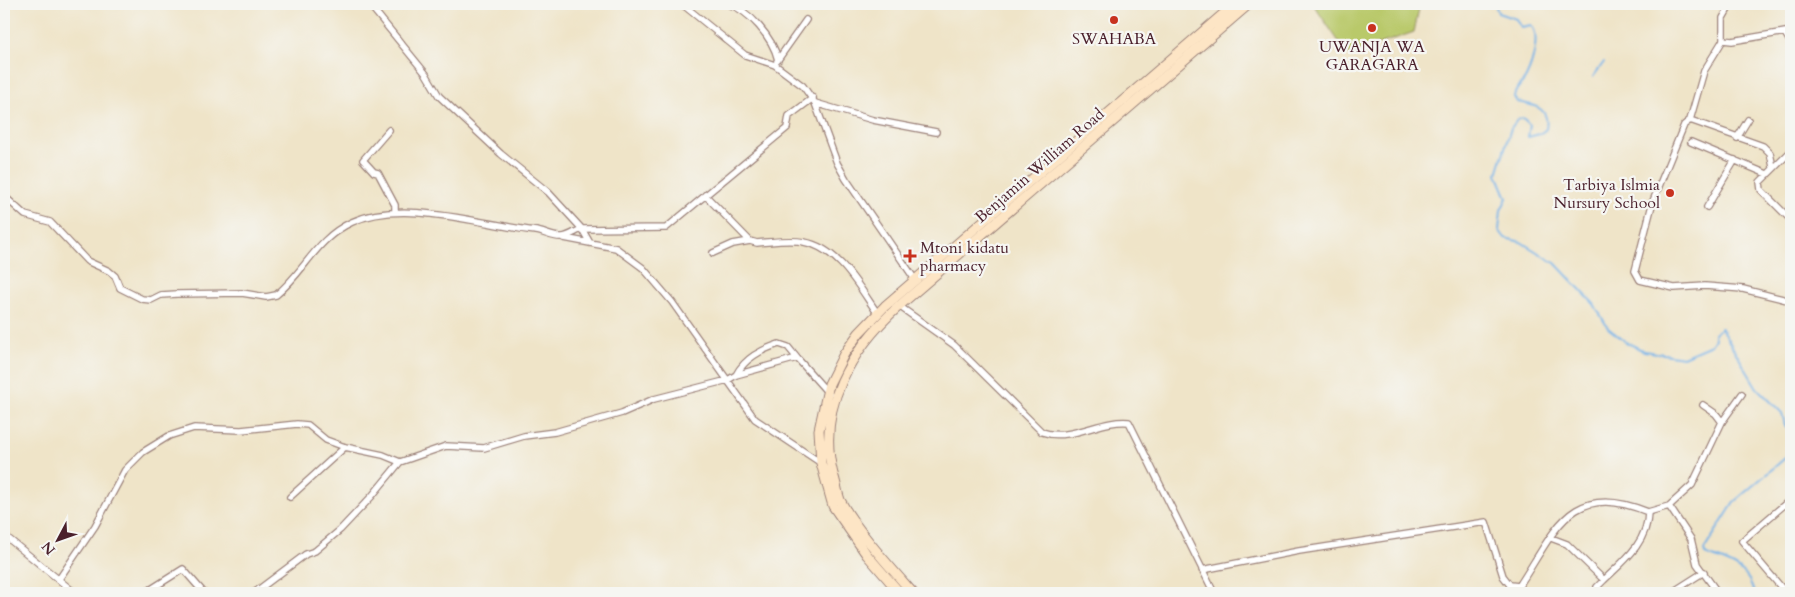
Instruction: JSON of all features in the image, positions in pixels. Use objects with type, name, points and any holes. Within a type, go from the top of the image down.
[{"type":"main road","name":"Benjamin William Road","points":[[913,593],[873,547],[840,499],[830,459],[828,427],[831,394],[865,340],[918,284],[1235,4]]},
{"type":"main road","name":"Benjamin William Road","points":[[900,593],[867,556],[833,506],[821,463],[819,430],[844,354],[859,333],[878,314],[918,284],[1249,4]]},
{"type":"street","points":[[369,4],[426,74],[439,96],[501,154],[548,192],[582,229],[590,243]]},
{"type":"street","points":[[682,4],[746,55],[777,62],[803,86],[814,100],[837,163],[846,179],[918,284]]},
{"type":"street","points":[[728,4],[742,10],[761,31],[772,45],[777,62]]},
{"type":"street","points":[[1730,4],[1723,18],[1723,40],[1704,71],[1690,120],[1684,125],[1653,201],[1636,276],[1640,280],[1674,288],[1705,286],[1743,289],[1791,301]]},
{"type":"street","points":[[777,62],[806,20]]},
{"type":"street","points":[[1723,40],[1732,41],[1788,32],[1791,43]]},
{"type":"street","points":[[814,100],[873,120],[936,132]]},
{"type":"street","points":[[564,238],[582,229],[666,228],[788,126],[789,116],[814,100]]},
{"type":"street","points":[[1690,120],[1763,146],[1770,153],[1773,167]]},
{"type":"street","points":[[1737,138],[1748,120]]},
{"type":"street","points":[[389,130],[363,160],[378,174],[395,205],[395,211]]},
{"type":"street","points":[[1691,142],[1767,174]]},
{"type":"street","points":[[1791,151],[1760,182],[1761,190],[1791,220]]},
{"type":"street","points":[[1707,207],[1735,160]]},
{"type":"street","points":[[705,194],[750,241]]},
{"type":"street","points":[[4,196],[25,214],[50,222],[87,261],[109,271],[120,288],[131,294],[151,300],[161,295],[177,294],[242,293],[266,297],[276,295],[328,237],[353,221],[395,211],[485,222],[507,229],[539,232],[579,242],[616,248],[643,268],[672,302],[758,423],[821,463]]},
{"type":"street","points":[[575,231],[579,242]]},
{"type":"street","points":[[713,253],[733,244],[750,241],[757,243],[803,242],[828,251],[854,280],[878,314]]},
{"type":"street","points":[[899,306],[954,345],[1042,432],[1057,434],[1120,421],[1130,422],[1214,593]]},
{"type":"street","points":[[736,375],[740,368],[756,353],[779,344],[788,347],[831,394]]},
{"type":"street","points":[[254,593],[301,557],[315,551],[326,543],[372,496],[400,462],[446,446],[484,448],[524,436],[555,432],[622,413],[654,399],[728,380],[736,375],[797,358]]},
{"type":"street","points":[[1202,570],[1299,551],[1486,522],[1503,576],[1510,585],[1518,586],[1570,512],[1590,503],[1627,503],[1648,512],[1669,506],[1692,485],[1722,422],[1742,394]]},
{"type":"street","points":[[1702,405],[1716,414],[1722,422]]},
{"type":"street","points":[[59,579],[82,548],[126,470],[143,452],[161,440],[194,428],[241,430],[297,424],[308,425],[326,440],[345,447],[383,455],[400,462]]},
{"type":"street","points":[[290,497],[345,447]]},
{"type":"street","points":[[1786,593],[1742,541],[1791,499]]},
{"type":"street","points":[[1669,506],[1691,539],[1696,564],[1704,572],[1718,593]]},
{"type":"street","points":[[1602,593],[1597,587],[1636,549],[1644,533],[1648,512]]},
{"type":"street","points":[[4,535],[31,560],[59,579],[75,593]]},
{"type":"street","points":[[1551,538],[1567,544],[1604,580]]},
{"type":"street","points":[[145,593],[183,569],[204,593]]},
{"type":"street","points":[[1671,593],[1704,572]]},
{"type":"green space","name":"UWANJA WA GARAGARA","points":[[1316,4],[1420,4],[1414,32],[1348,55],[1315,7]]},
{"type":"waterway","points":[[1495,4],[1498,13],[1516,19],[1521,27],[1531,25],[1534,30],[1535,43],[1531,65],[1514,97],[1517,102],[1539,108],[1546,116],[1547,122],[1546,129],[1540,134],[1528,137],[1530,125],[1523,118],[1517,120],[1511,128],[1497,174],[1507,198],[1501,210],[1499,230],[1505,238],[1521,242],[1555,263],[1594,304],[1608,328],[1626,342],[1644,351],[1683,357],[1711,345],[1715,339],[1714,334],[1721,328],[1757,388],[1782,413],[1785,425],[1791,432]]},
{"type":"waterway","points":[[1593,77],[1604,62]]},
{"type":"waterway","points":[[1754,593],[1751,584],[1742,571],[1729,563],[1705,554],[1704,550],[1735,501],[1791,453]]},
{"type":"place","name":"SWAHABA","points":[[1114,20]]},
{"type":"place","name":"UWANJA WA GARAGARA","points":[[1372,28]]},
{"type":"place","name":"Tarbiya Islmia Nursury School","points":[[1670,193]]},
{"type":"place","name":"Mtoni kidatu pharmacy","points":[[910,256]]}]
